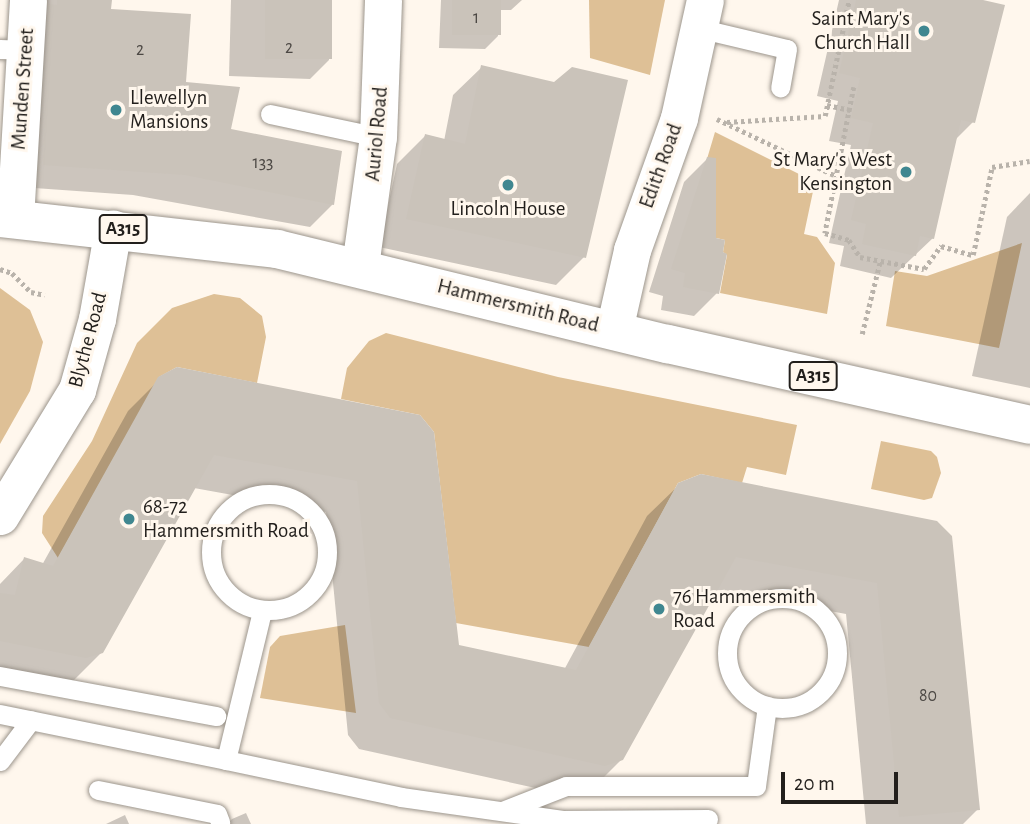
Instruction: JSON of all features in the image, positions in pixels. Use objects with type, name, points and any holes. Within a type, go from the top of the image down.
[{"type":"main road","name":"Hammersmith Road","points":[[7,219],[113,228],[277,248],[360,266],[614,330],[1030,425]]},
{"type":"street","name":"Auriol Road","points":[[360,266],[378,137],[383,0]]},
{"type":"street","name":"Munden Street","points":[[7,219],[13,50],[19,5]]},
{"type":"street","name":"Edith Road","points":[[614,330],[632,250],[679,118],[701,14]]},
{"type":"street","name":"Blythe Road","points":[[0,516],[77,390],[95,329],[113,228]]},
{"type":"lane","points":[[701,14],[787,49],[780,87]]},
{"type":"lane","points":[[270,114],[378,137]]},
{"type":"lane","points":[[265,493],[285,496],[316,518],[326,535],[328,554],[314,590],[281,610],[262,611],[228,594],[211,560],[211,541],[230,508],[265,493]]},
{"type":"lane","points":[[772,598],[791,598],[823,615],[838,647],[836,665],[830,681],[803,705],[767,706],[737,685],[726,650],[740,615],[772,598]]},
{"type":"lane","points":[[226,760],[262,611]]},
{"type":"lane","points":[[0,676],[216,716]]},
{"type":"lane","points":[[500,811],[566,786],[756,786],[767,706]]},
{"type":"lane","points":[[0,714],[401,797],[562,820],[708,819]]},
{"type":"lane","points":[[0,761],[31,720]]},
{"type":"lane","points":[[98,790],[217,814],[220,822]]},
{"type":"path","points":[[854,87],[825,233],[849,240],[860,257],[924,269],[941,246],[973,255],[992,167],[1030,161]]},
{"type":"path","points":[[827,104],[849,110]]},
{"type":"path","points":[[710,118],[727,122],[836,176]]},
{"type":"path","points":[[862,334],[880,262]]},
{"type":"path","points":[[0,270],[12,273],[31,292],[46,295]]},
{"type":"shaded area","points":[[589,0],[665,0],[650,75],[590,58]]},
{"type":"shaded area","points":[[715,132],[815,182],[804,234],[817,237],[835,263],[827,314],[720,293],[727,255],[723,252],[725,240],[712,237],[716,183],[701,179]]},
{"type":"shaded area","points":[[1022,243],[999,348],[886,326],[895,271],[927,276]]},
{"type":"shaded area","points":[[0,288],[30,310],[43,342],[30,391],[0,444]]},
{"type":"shaded area","points":[[214,294],[240,298],[262,316],[266,337],[257,383],[177,367],[159,377],[58,558],[42,533],[43,516],[92,441],[137,343],[172,308]]},
{"type":"shaded area","points":[[386,333],[558,377],[797,425],[786,475],[747,467],[742,483],[701,474],[678,483],[589,647],[456,623],[434,432],[420,415],[341,399],[347,368],[369,341]]},
{"type":"shaded area","points":[[881,441],[931,451],[937,457],[941,473],[932,498],[924,500],[871,489]]},
{"type":"shaded area","points":[[345,625],[356,713],[260,698],[270,647],[280,636]]},
{"type":"building","points":[[57,0],[112,0],[111,9],[191,14],[186,82],[240,87],[231,129],[342,151],[334,205],[185,175],[43,165],[49,4],[57,5]]},
{"type":"building","points":[[265,0],[332,0],[332,59],[265,59]]},
{"type":"building","points":[[452,0],[501,0],[501,35],[452,35]]},
{"type":"building","name":"St Mary's West Kensington","points":[[856,0],[983,0],[1005,5],[975,123],[961,120],[934,239],[920,236],[916,256],[862,244],[866,224],[851,220],[873,123],[851,118],[860,78],[839,73]]},
{"type":"building","name":"Lincoln House","points":[[481,65],[554,82],[572,67],[628,80],[586,258],[406,219],[425,134],[465,144]]},
{"type":"building","points":[[707,157],[716,158],[716,238],[725,240],[723,252],[727,254],[719,294],[683,287],[685,273],[671,269]]},
{"type":"building","points":[[177,367],[420,415],[434,432],[459,645],[576,670],[678,483],[701,474],[937,521],[952,536],[980,810],[899,817],[877,583],[736,557],[623,760],[605,766],[390,718],[379,703],[357,481],[214,455],[103,653],[86,658],[0,641],[0,593],[15,595],[24,557],[53,566],[158,377]]},
{"type":"place","name":"Saint Mary's Church Hall","points":[[924,31]]},
{"type":"place","name":"Llewellyn Mansions","points":[[116,110]]},
{"type":"place","name":"St Mary's West Kensington","points":[[906,172]]},
{"type":"place","name":"Lincoln House","points":[[508,185]]},
{"type":"place","name":"68-72 Hammersmith Road","points":[[129,519]]},
{"type":"place","name":"76 Hammersmith Road","points":[[659,609]]}]
